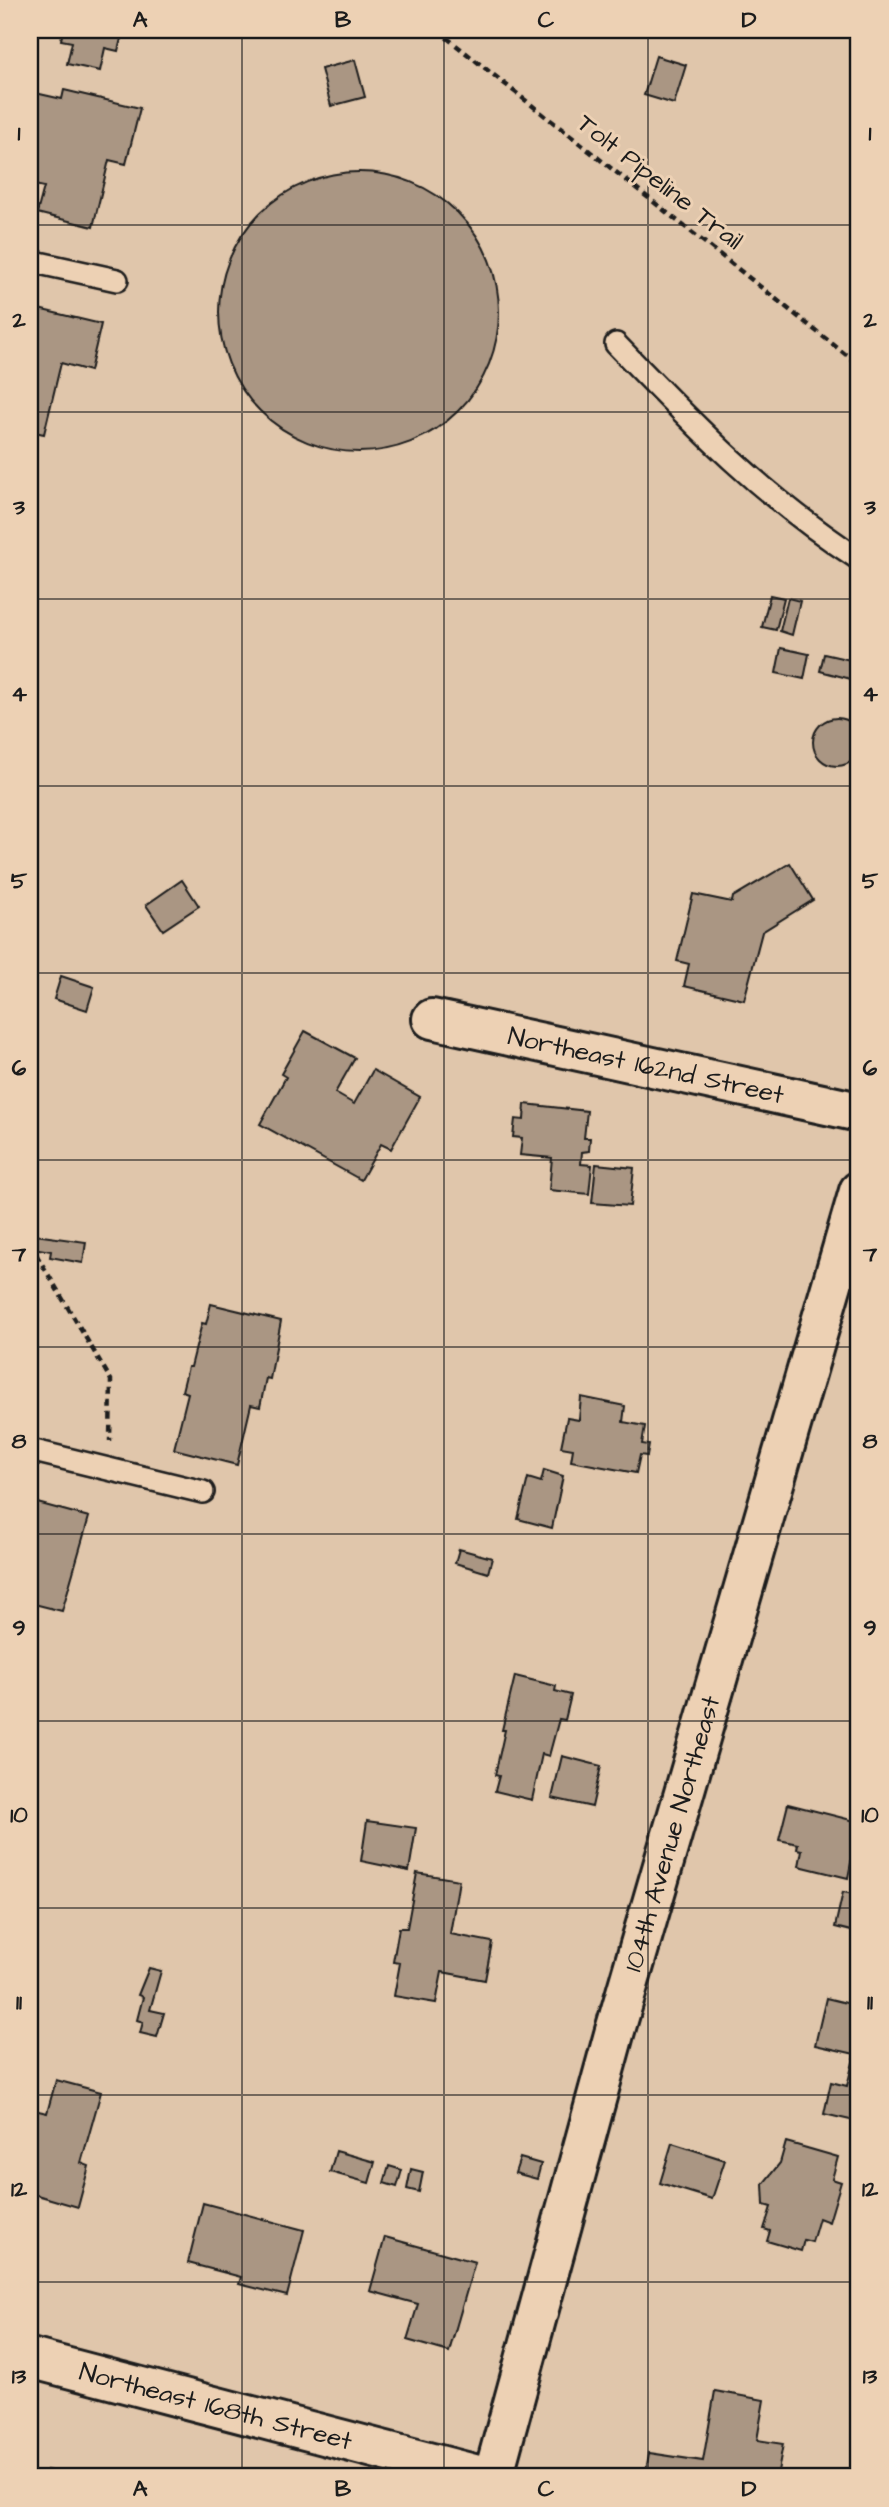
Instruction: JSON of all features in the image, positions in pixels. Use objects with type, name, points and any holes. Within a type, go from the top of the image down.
[{"type":"street","name":"Northeast 162nd Street","points":[[432,1019],[859,1112]]},
{"type":"street","name":"104th Avenue Northeast","points":[[493,2477],[614,2034],[859,1191]]},
{"type":"street","name":"Northeast 168th Street","points":[[30,2358],[485,2477]]},
{"type":"lane","points":[[30,261],[117,281]]},
{"type":"lane","points":[[616,344],[714,447],[791,513],[859,559]]},
{"type":"lane","points":[[30,1450],[203,1492]]},
{"type":"path","name":"Tolt Pipeline Trail","points":[[437,30],[859,365]]},
{"type":"path","points":[[30,1244],[111,1380],[110,1469]]},
{"type":"building","points":[[63,30],[123,30],[118,51],[105,48],[100,71],[67,64],[72,42],[61,40]]},
{"type":"building","points":[[656,56],[686,65],[674,104],[644,95]]},
{"type":"building","points":[[355,60],[365,97],[331,106],[321,69]]},
{"type":"building","points":[[64,90],[140,108],[126,164],[109,160],[93,227],[37,213],[44,187],[30,184],[31,92],[62,99]]},
{"type":"building","points":[[359,172],[400,178],[437,196],[458,213],[475,234],[493,271],[499,312],[493,353],[475,390],[458,411],[437,428],[400,446],[359,452],[318,446],[281,428],[260,411],[243,390],[225,353],[219,312],[225,271],[243,234],[260,213],[281,196],[318,178]]},
{"type":"building","points":[[30,307],[101,324],[90,371],[61,363],[44,434],[30,431]]},
{"type":"building","points":[[770,595],[784,598],[776,630],[762,627]]},
{"type":"building","points":[[788,598],[800,601],[792,635],[780,631]]},
{"type":"building","points":[[781,648],[809,654],[804,679],[776,673]]},
{"type":"building","points":[[824,654],[855,661],[851,679],[820,671]]},
{"type":"building","points":[[837,718],[854,725],[861,742],[854,759],[837,766],[820,759],[813,742],[820,725]]},
{"type":"building","points":[[790,863],[813,900],[762,932],[744,1000],[684,986],[689,964],[677,961],[693,894],[732,902],[733,897]]},
{"type":"building","points":[[182,880],[199,906],[163,930],[146,905]]},
{"type":"building","points":[[61,976],[94,987],[87,1010],[54,999]]},
{"type":"building","points":[[305,1031],[355,1058],[335,1093],[354,1104],[373,1070],[420,1097],[391,1149],[381,1144],[361,1180],[260,1124],[286,1077],[281,1074]]},
{"type":"building","points":[[525,1104],[587,1111],[584,1138],[590,1138],[589,1151],[582,1152],[581,1164],[592,1165],[589,1194],[549,1190],[552,1158],[520,1155],[522,1138],[513,1137],[515,1119],[524,1120]]},
{"type":"building","points":[[596,1164],[634,1168],[630,1206],[592,1203]]},
{"type":"building","points":[[35,1235],[86,1242],[83,1263],[50,1257],[51,1251],[33,1248]]},
{"type":"building","points":[[211,1304],[281,1321],[270,1379],[266,1378],[260,1407],[251,1405],[237,1465],[174,1449],[188,1393],[182,1391],[188,1367],[191,1367],[202,1323],[206,1324]]},
{"type":"building","points":[[581,1397],[625,1406],[623,1422],[645,1426],[642,1444],[649,1445],[647,1456],[640,1455],[636,1473],[571,1461],[573,1449],[561,1447],[567,1418],[579,1420]]},
{"type":"building","points":[[544,1470],[563,1476],[552,1528],[518,1519],[528,1478],[541,1482]]},
{"type":"building","points":[[30,1501],[89,1517],[62,1611],[30,1603]]},
{"type":"building","points":[[459,1549],[492,1558],[488,1573],[455,1563]]},
{"type":"building","points":[[515,1676],[556,1686],[555,1691],[571,1695],[565,1720],[559,1719],[549,1756],[542,1754],[532,1800],[495,1791],[499,1776],[495,1775],[505,1730],[502,1730]]},
{"type":"building","points":[[562,1756],[601,1766],[592,1807],[552,1798]]},
{"type":"building","points":[[788,1804],[859,1822],[848,1878],[799,1866],[802,1850],[797,1849],[798,1844],[779,1840]]},
{"type":"building","points":[[367,1821],[416,1828],[409,1871],[361,1861]]},
{"type":"building","points":[[417,1873],[459,1880],[450,1934],[492,1942],[485,1980],[442,1972],[436,2003],[394,1996],[400,1963],[393,1962],[399,1928],[407,1928]]},
{"type":"building","points":[[843,1892],[859,1895],[859,1933],[835,1927]]},
{"type":"building","points":[[149,1968],[161,1971],[150,2010],[164,2013],[157,2037],[140,2033],[143,2022],[137,2020],[143,1997],[138,1995]]},
{"type":"building","points":[[826,1998],[859,2006],[859,2122],[824,2114],[831,2082],[847,2086],[855,2054],[815,2045]]},
{"type":"building","points":[[56,2080],[101,2092],[81,2163],[89,2166],[78,2207],[30,2193],[30,2109],[47,2113]]},
{"type":"building","points":[[786,2142],[838,2157],[832,2179],[841,2182],[829,2222],[819,2218],[812,2242],[804,2240],[801,2251],[767,2241],[770,2231],[764,2229],[771,2207],[764,2205],[763,2184],[780,2163]]},
{"type":"building","points":[[672,2143],[725,2160],[712,2199],[660,2183]]},
{"type":"building","points":[[336,2151],[375,2162],[369,2183],[330,2172]]},
{"type":"building","points":[[520,2158],[541,2164],[537,2179],[515,2173]]},
{"type":"building","points":[[389,2166],[402,2170],[397,2187],[384,2183]]},
{"type":"building","points":[[411,2169],[423,2172],[419,2192],[407,2189]]},
{"type":"building","points":[[203,2203],[304,2230],[287,2296],[239,2284],[241,2277],[188,2263]]},
{"type":"building","points":[[385,2237],[475,2262],[449,2352],[407,2340],[418,2304],[370,2291]]},
{"type":"building","points":[[715,2391],[764,2400],[757,2440],[783,2444],[777,2477],[645,2477],[649,2453],[703,2461]]},
{"type":"building","points":[[47,2470],[74,2477],[45,2477]]}]
